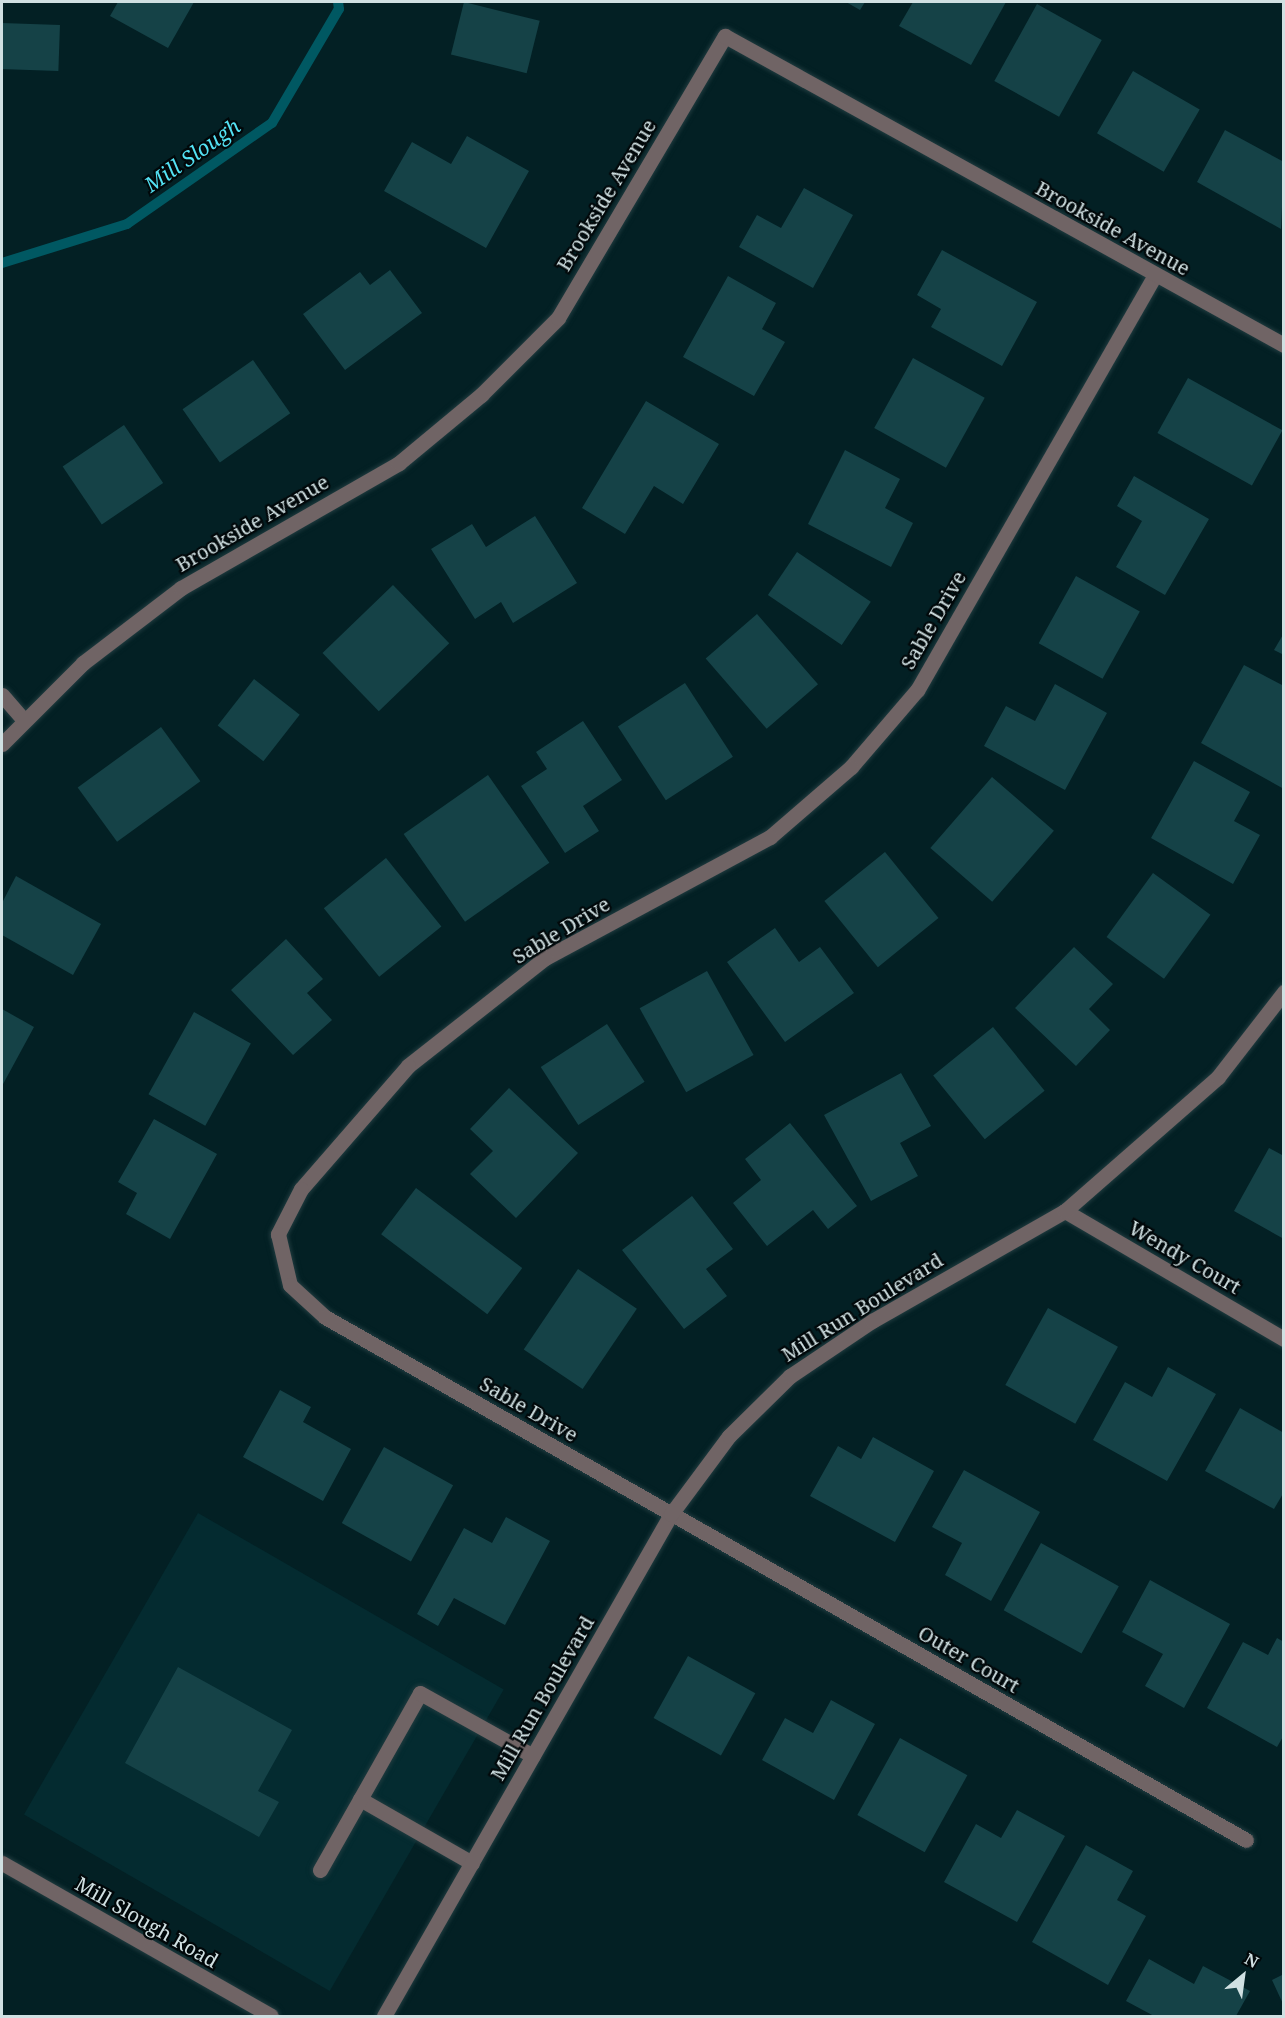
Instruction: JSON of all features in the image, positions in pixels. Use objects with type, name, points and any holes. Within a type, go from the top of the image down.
[{"type":"street","name":"Brookside Avenue","points":[[2,744],[83,663],[181,588],[399,463],[481,395],[558,318],[725,36],[1284,345]]},
{"type":"street","name":"Sable Drive","points":[[671,1514],[325,1317],[291,1285],[278,1234],[301,1189],[408,1066],[545,958],[770,837],[851,766],[917,690],[1155,275]]},
{"type":"street","points":[[2,695],[24,720]]},
{"type":"street","name":"Mill Run Boulevard","points":[[384,2016],[671,1514],[729,1436],[790,1376],[872,1320],[1065,1211],[1218,1077],[1284,992]]},
{"type":"street","name":"Wendy Court","points":[[1065,1211],[1284,1339]]},
{"type":"street","name":"Outer Court","points":[[671,1514],[1246,1840]]},
{"type":"street","points":[[320,1870],[420,1694],[533,1756]]},
{"type":"street","points":[[360,1798],[472,1863]]},
{"type":"street","name":"Mill Slough Road","points":[[2,1863],[271,2016]]},
{"type":"shaded area","points":[[198,1513],[504,1690],[330,1991],[24,1814]]},
{"type":"building","points":[[118,2],[194,2],[168,48],[110,16]]},
{"type":"building","points":[[464,2],[540,21],[527,73],[451,54]]},
{"type":"building","points":[[846,2],[865,2],[860,10]]},
{"type":"building","points":[[913,2],[1006,2],[971,65],[899,26]]},
{"type":"building","points":[[1037,4],[1102,40],[1059,117],[994,81]]},
{"type":"building","points":[[2,23],[60,25],[58,71],[2,69]]},
{"type":"building","points":[[1133,71],[1200,110],[1164,172],[1097,133]]},
{"type":"building","points":[[1225,130],[1284,162],[1281,229],[1197,182]]},
{"type":"building","points":[[467,136],[529,171],[486,248],[384,191],[412,142],[451,164]]},
{"type":"building","points":[[804,188],[853,215],[813,288],[739,247],[757,215],[781,228]]},
{"type":"building","points":[[942,250],[1037,302],[1002,366],[931,327],[941,309],[917,295]]},
{"type":"building","points":[[390,270],[422,313],[345,370],[303,314],[360,272],[370,285]]},
{"type":"building","points":[[728,276],[776,303],[762,329],[785,342],[754,396],[683,357]]},
{"type":"building","points":[[913,358],[985,398],[946,468],[874,428]]},
{"type":"building","points":[[253,360],[290,413],[220,463],[183,409]]},
{"type":"building","points":[[1188,378],[1282,430],[1252,485],[1157,433]]},
{"type":"building","points":[[646,401],[719,444],[683,504],[654,486],[625,534],[582,508]]},
{"type":"building","points":[[124,425],[163,483],[102,524],[63,466]]},
{"type":"building","points":[[845,450],[900,479],[885,508],[913,523],[891,567],[808,524]]},
{"type":"building","points":[[1134,476],[1209,519],[1165,595],[1116,567],[1142,521],[1117,506]]},
{"type":"building","points":[[535,516],[577,583],[513,623],[501,602],[475,619],[431,549],[472,524],[486,547]]},
{"type":"building","points":[[797,552],[871,602],[842,645],[768,595]]},
{"type":"building","points":[[1076,576],[1140,611],[1103,679],[1039,643]]},
{"type":"building","points":[[393,585],[449,643],[379,711],[323,653]]},
{"type":"building","points":[[757,614],[818,684],[767,729],[706,659]]},
{"type":"building","points":[[1284,633],[1284,655],[1274,650]]},
{"type":"building","points":[[1244,665],[1284,686],[1284,789],[1201,743]]},
{"type":"building","points":[[254,679],[300,715],[263,761],[218,725]]},
{"type":"building","points":[[685,683],[733,757],[666,800],[618,727]]},
{"type":"building","points":[[1055,684],[1107,713],[1065,790],[984,746],[1006,706],[1035,721]]},
{"type":"building","points":[[583,721],[622,780],[583,806],[599,831],[565,853],[521,786],[547,769],[536,752]]},
{"type":"building","points":[[161,727],[200,781],[117,842],[78,788]]},
{"type":"building","points":[[1194,761],[1250,792],[1234,821],[1260,835],[1233,884],[1151,838]]},
{"type":"building","points":[[488,775],[549,863],[465,922],[404,834]]},
{"type":"building","points":[[992,777],[1054,831],[992,902],[930,848]]},
{"type":"building","points":[[885,852],[938,918],[878,967],[824,901]]},
{"type":"building","points":[[386,858],[441,926],[379,977],[324,908]]},
{"type":"building","points":[[1153,873],[1210,915],[1164,979],[1107,937]]},
{"type":"building","points":[[16,876],[101,924],[73,975],[2,935],[2,903]]},
{"type":"building","points":[[775,928],[799,962],[820,947],[854,993],[785,1042],[727,962]]},
{"type":"building","points":[[286,939],[323,979],[307,993],[332,1020],[293,1055],[231,990]]},
{"type":"building","points":[[1074,947],[1113,984],[1089,1009],[1110,1030],[1076,1066],[1015,1008]]},
{"type":"building","points":[[707,971],[754,1055],[686,1092],[640,1008]]},
{"type":"building","points":[[2,1009],[34,1027],[2,1086]]},
{"type":"building","points":[[194,1012],[251,1044],[205,1126],[148,1094]]},
{"type":"building","points":[[607,1024],[645,1082],[578,1125],[541,1067]]},
{"type":"building","points":[[993,1027],[1045,1091],[985,1139],[933,1075]]},
{"type":"building","points":[[901,1073],[931,1126],[900,1143],[918,1176],[871,1201],[824,1115]]},
{"type":"building","points":[[509,1088],[578,1153],[516,1218],[470,1174],[493,1151],[470,1129]]},
{"type":"building","points":[[154,1119],[217,1154],[170,1239],[126,1214],[137,1193],[118,1182]]},
{"type":"building","points":[[790,1123],[857,1206],[828,1229],[813,1210],[767,1246],[733,1203],[761,1180],[745,1159]]},
{"type":"building","points":[[1269,1148],[1284,1156],[1284,1239],[1234,1211]]},
{"type":"building","points":[[416,1188],[522,1268],[487,1314],[381,1234]]},
{"type":"building","points":[[692,1196],[733,1249],[706,1269],[727,1296],[684,1329],[622,1250]]},
{"type":"building","points":[[578,1269],[637,1309],[583,1389],[524,1349]]},
{"type":"building","points":[[1048,1308],[1118,1347],[1075,1424],[1005,1385]]},
{"type":"building","points":[[1168,1367],[1216,1394],[1167,1481],[1093,1440],[1125,1382],[1152,1397]]},
{"type":"building","points":[[280,1390],[311,1407],[303,1422],[351,1449],[323,1501],[243,1457]]},
{"type":"building","points":[[1240,1408],[1284,1433],[1284,1492],[1274,1509],[1205,1471]]},
{"type":"building","points":[[873,1437],[934,1471],[895,1542],[810,1496],[838,1446],[861,1459]]},
{"type":"building","points":[[384,1447],[453,1485],[411,1561],[342,1523]]},
{"type":"building","points":[[964,1470],[1040,1512],[991,1601],[945,1575],[962,1543],[932,1527]]},
{"type":"building","points":[[506,1517],[550,1541],[505,1625],[454,1598],[438,1626],[417,1614],[464,1528],[492,1543]]},
{"type":"building","points":[[1041,1543],[1119,1586],[1082,1653],[1004,1610]]},
{"type":"building","points":[[1150,1580],[1230,1624],[1184,1708],[1145,1686],[1163,1654],[1122,1632]]},
{"type":"building","points":[[1277,1638],[1284,1642],[1284,1735],[1277,1747],[1207,1708],[1243,1642],[1268,1655]]},
{"type":"building","points":[[688,1656],[755,1693],[721,1755],[654,1718]]},
{"type":"building","points":[[178,1667],[292,1730],[258,1791],[279,1802],[259,1837],[125,1763]]},
{"type":"building","points":[[831,1700],[875,1724],[834,1800],[762,1760],[785,1718],[813,1733]]},
{"type":"building","points":[[900,1738],[967,1775],[925,1852],[857,1815]]},
{"type":"building","points":[[1017,1810],[1065,1836],[1017,1922],[944,1882],[976,1824],[1001,1838]]},
{"type":"building","points":[[1086,1845],[1133,1871],[1117,1900],[1146,1916],[1108,1985],[1032,1942]]},
{"type":"building","points":[[1149,1959],[1194,1984],[1203,1966],[1250,1991],[1236,2016],[1154,2016],[1126,2001]]},
{"type":"building","points":[[1284,1974],[1284,2006],[1272,1980]]},
{"type":"waterway","name":"Mill Slough","points":[[2,263],[127,224],[272,123],[339,9],[338,2]]}]
